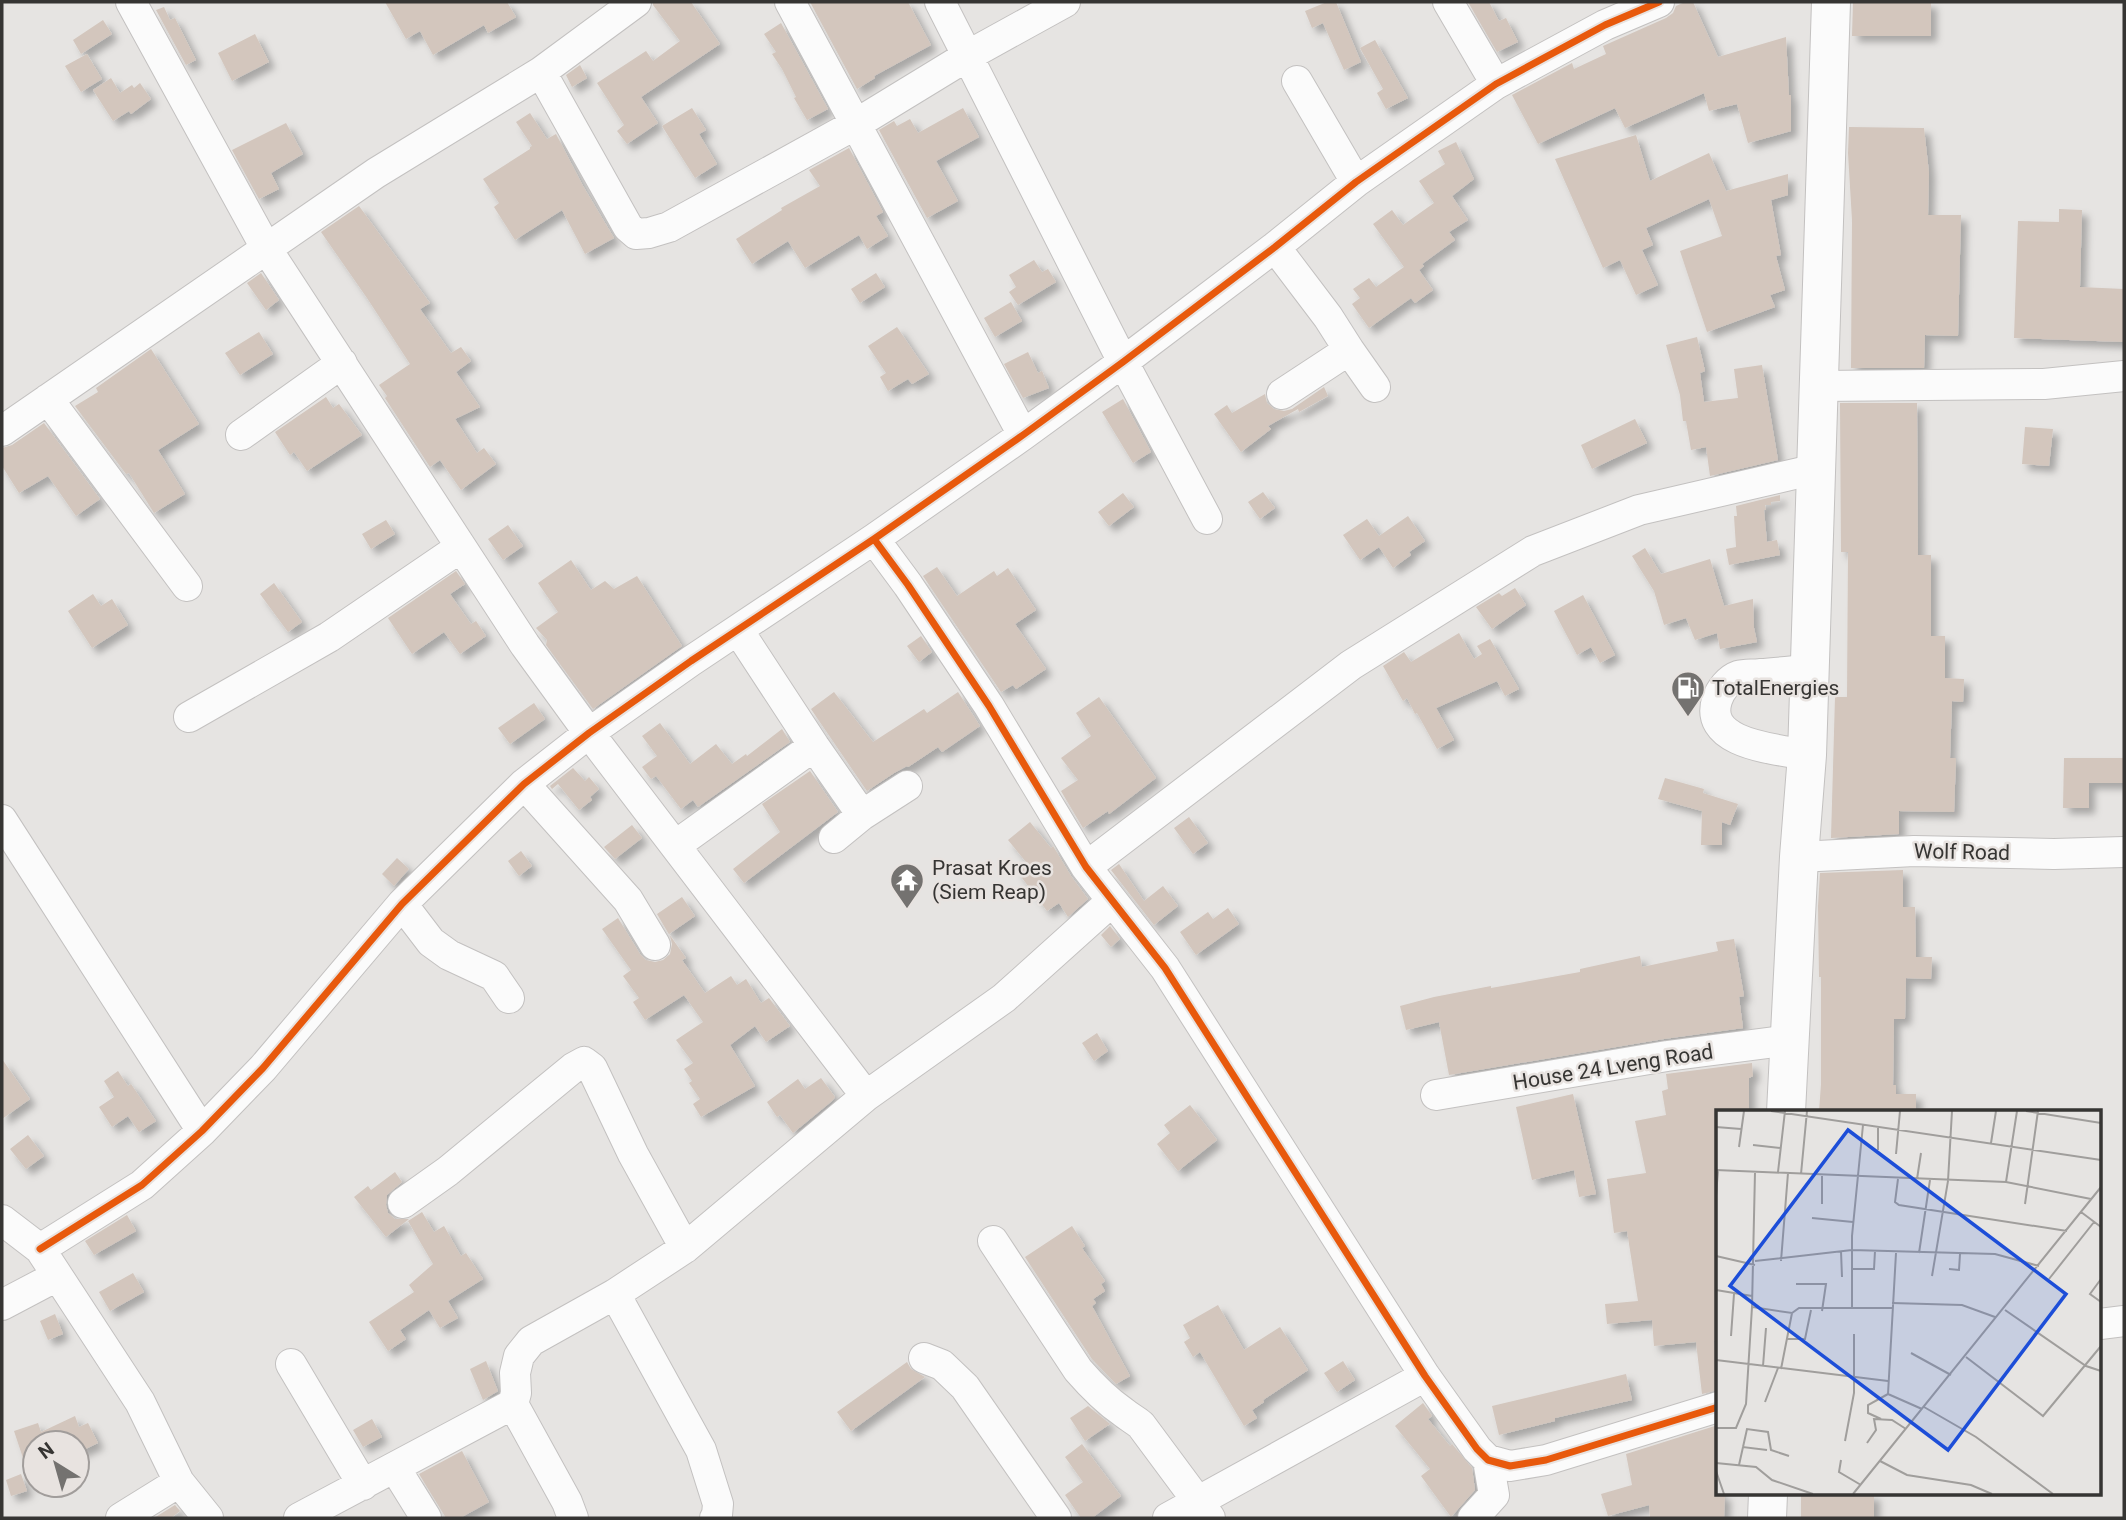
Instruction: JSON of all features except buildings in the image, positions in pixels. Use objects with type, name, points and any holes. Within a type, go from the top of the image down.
[{"type":"highway","points":[[1786,1110],[1807,755],[1831,2]]},
{"type":"highway","points":[[1767,1518],[1768,1496]]},
{"type":"street","points":[[131,2],[266,248],[525,645],[866,1096]]},
{"type":"street","points":[[2,431],[376,173],[541,72],[636,2]]},
{"type":"street","points":[[790,2],[1023,435]]},
{"type":"street","points":[[940,2],[1123,362],[1208,519]]},
{"type":"street","points":[[541,72],[628,227],[636,234],[649,233],[668,227],[856,124],[969,55],[1065,2]]},
{"type":"street","points":[[1448,2],[1496,84]]},
{"type":"street","points":[[40,1250],[142,1185],[202,1131],[263,1068],[402,904],[524,784],[589,733],[874,540],[1023,435],[1275,247],[1356,182],[1496,84],[1605,25],[1659,2]]},
{"type":"street","points":[[1297,81],[1356,182]]},
{"type":"street","points":[[1275,247],[1376,387]]},
{"type":"street","points":[[1282,394],[1349,350]]},
{"type":"street","points":[[240,435],[341,363]]},
{"type":"street","points":[[1818,386],[2044,384],[2124,376]]},
{"type":"street","points":[[48,399],[187,586]]},
{"type":"street","points":[[1086,867],[1351,665],[1533,551],[1639,510],[1816,469]]},
{"type":"street","points":[[874,540],[908,585],[989,706],[1086,867],[1165,968],[1425,1376],[1476,1449],[1488,1460],[1510,1466],[1546,1460],[1716,1408]]},
{"type":"street","points":[[189,717],[329,637],[461,547]]},
{"type":"street","points":[[738,630],[862,814]]},
{"type":"street","points":[[1807,755],[1742,741],[1728,735],[1718,724],[1716,710],[1717,698],[1726,684],[1738,676],[1809,670]]},
{"type":"street","points":[[676,845],[814,746]]},
{"type":"street","points":[[524,784],[628,900],[655,945]]},
{"type":"street","points":[[834,838],[862,814],[906,786]]},
{"type":"street","points":[[2,820],[202,1131]]},
{"type":"street","name":"Wolf Road","points":[[1799,858],[1914,851],[2054,854],[2124,852]]},
{"type":"street","points":[[573,1518],[567,1502],[513,1404],[519,1356],[531,1342],[615,1294],[685,1248],[866,1096],[1004,998],[1112,901]]},
{"type":"street","points":[[402,904],[431,942],[449,955],[494,976],[509,998]]},
{"type":"street","name":"House 24 Lveng Road","points":[[1436,1095],[1667,1056],[1790,1040]]},
{"type":"street","points":[[404,1203],[584,1062],[592,1068],[633,1154],[685,1248]]},
{"type":"street","points":[[2,1220],[40,1250],[140,1402],[179,1482],[208,1518]]},
{"type":"street","points":[[993,1241],[1078,1370],[1124,1414],[1141,1425],[1205,1510]]},
{"type":"street","points":[[2,1305],[57,1276]]},
{"type":"street","points":[[615,1294],[701,1450],[718,1504],[715,1518]]},
{"type":"street","points":[[2102,1324],[2124,1321]]},
{"type":"street","points":[[925,1358],[942,1365],[965,1387],[1056,1518]]},
{"type":"street","points":[[291,1364],[363,1485]]},
{"type":"street","points":[[1168,1518],[1205,1510],[1425,1376]]},
{"type":"street","points":[[299,1518],[513,1404]]},
{"type":"street","points":[[1473,1518],[1494,1495],[1488,1460]]},
{"type":"street","points":[[395,1468],[426,1518]]},
{"type":"street","points":[[121,1518],[179,1482]]},
{"type":"cycle path","points":[[40,1249],[142,1185],[202,1131],[263,1068],[402,904],[524,784],[589,733],[1023,435],[1275,247],[1356,182],[1496,84],[1605,25],[1659,2]]},
{"type":"cycle path","points":[[874,539],[989,706],[1086,867],[1165,968],[1425,1376],[1477,1449],[1488,1460],[1510,1466],[1546,1460],[1716,1408]]},
{"type":"place","name":"TotalEnergies","points":[[1688,718]]},
{"type":"place","name":"Prasat Kroes (Siem Reap)","points":[[907,910]]}]
